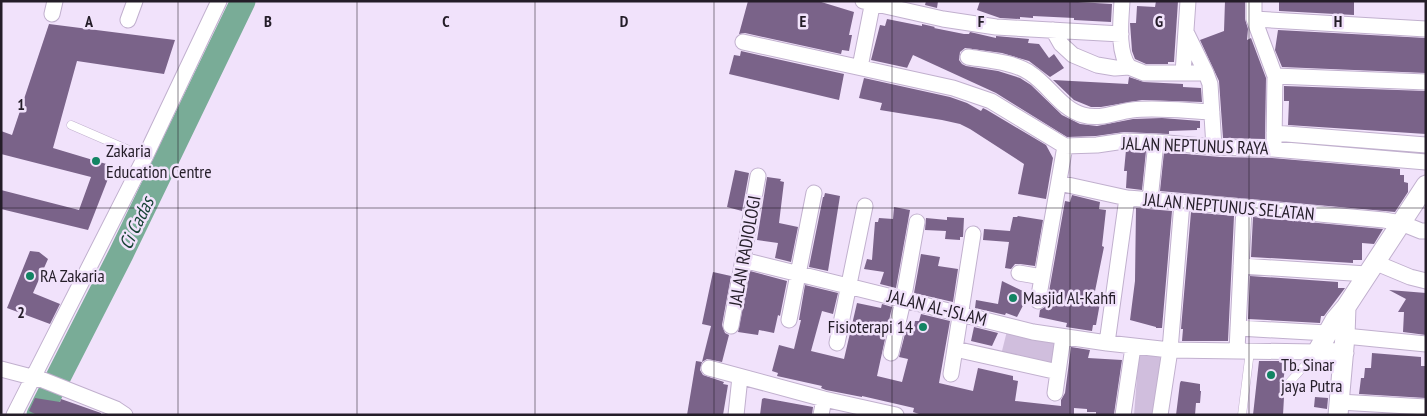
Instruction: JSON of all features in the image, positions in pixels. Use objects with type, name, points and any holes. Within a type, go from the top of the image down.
[{"type":"street","points":[[128,20],[135,1]]},
{"type":"street","points":[[14,415],[38,379],[219,1]]},
{"type":"street","points":[[1122,1],[1121,34],[1124,60],[1129,67]]},
{"type":"street","points":[[1183,72],[1188,1]]},
{"type":"street","points":[[1254,1],[1254,19],[1275,76],[1273,149]]},
{"type":"street","points":[[860,67],[869,2],[996,27],[1121,34]]},
{"type":"street","points":[[1254,19],[1426,29]]},
{"type":"street","points":[[1053,30],[1061,44],[1073,55],[1097,65],[1115,68],[1129,67],[1144,74],[1206,73]]},
{"type":"street","points":[[1187,34],[1210,84],[1214,147]]},
{"type":"street","points":[[743,42],[974,94],[991,101],[1065,146],[1038,301]]},
{"type":"street","points":[[968,57],[999,62],[1030,72],[1070,110],[1083,115],[1105,117],[1132,110],[1165,109],[1212,112]]},
{"type":"street","points":[[1275,76],[1426,82]]},
{"type":"street","points":[[1274,133],[1426,145]]},
{"type":"street","name":"JALAN NEPTUNUS RAYA","points":[[1065,146],[1096,145],[1124,141],[1156,142],[1214,147],[1273,149],[1426,162]]},
{"type":"street","points":[[1150,200],[1156,142]]},
{"type":"street","name":"JALAN RADIOLOGI","points":[[731,326],[758,176]]},
{"type":"street","name":"JALAN NEPTUNUS SELATAN","points":[[1059,183],[1127,198],[1244,206],[1401,223],[1421,231],[1426,231]]},
{"type":"street","points":[[1426,185],[1346,307],[1339,341],[1348,405],[1426,407]]},
{"type":"street","points":[[789,320],[814,193]]},
{"type":"street","points":[[1107,344],[1127,198]]},
{"type":"street","points":[[1160,415],[1170,350],[1182,203]]},
{"type":"street","points":[[837,343],[865,206]]},
{"type":"street","points":[[1243,350],[1238,328],[1244,206]]},
{"type":"street","points":[[891,353],[918,222]]},
{"type":"street","points":[[951,374],[973,234]]},
{"type":"street","name":"JALAN AL-ISLAM","points":[[743,260],[903,301],[1033,332],[1063,337],[1107,344],[1170,350],[1317,352]]},
{"type":"street","points":[[1241,266],[1370,268],[1419,280]]},
{"type":"street","points":[[1019,273],[1042,277]]},
{"type":"street","points":[[1238,328],[1339,341],[1368,338],[1426,344]]},
{"type":"street","points":[[1055,394],[1063,337]]},
{"type":"street","points":[[1317,352],[1339,341]]},
{"type":"street","points":[[1123,415],[1133,347]]},
{"type":"street","points":[[955,349],[1058,372]]},
{"type":"street","points":[[709,368],[824,399],[896,415]]},
{"type":"street","points":[[1,369],[38,379],[116,409],[124,415]]},
{"type":"street","points":[[736,415],[740,377]]},
{"type":"street","points":[[821,415],[824,399]]},
{"type":"lane","points":[[71,125],[145,157]]},
{"type":"lane","points":[[1242,415],[1243,350]]},
{"type":"lane","points":[[1288,384],[1317,352]]},
{"type":"shaded area","points":[[1007,331],[1058,343],[1050,368],[1001,355]]},
{"type":"shaded area","points":[[1139,351],[1163,355],[1155,415],[1134,415]]},
{"type":"building","points":[[748,1],[818,1],[854,12],[849,35],[852,35],[849,51],[842,50],[841,54],[745,33],[739,34]]},
{"type":"building","points":[[926,1],[938,1],[937,8],[925,5]]},
{"type":"building","points":[[980,1],[1061,1],[1112,4],[1111,22],[1033,16],[1033,18],[1020,17],[1020,19],[1000,18],[977,10]]},
{"type":"building","points":[[1156,1],[1178,1],[1174,62],[1168,62],[1168,64],[1146,64],[1135,59],[1132,51],[1130,23],[1136,23],[1137,6],[1155,7]]},
{"type":"building","points":[[1225,1],[1245,1],[1245,19],[1248,29],[1247,40],[1251,38],[1266,78],[1265,139],[1223,138],[1219,81],[1200,40],[1224,31]]},
{"type":"building","points":[[1279,1],[1354,1],[1354,15],[1279,11]]},
{"type":"building","points":[[887,19],[922,26],[922,24],[964,34],[969,34],[970,32],[996,38],[996,36],[1029,39],[1028,43],[1039,44],[1049,58],[1054,54],[1064,68],[1050,77],[1029,61],[1002,53],[965,48],[960,52],[959,60],[966,66],[998,71],[1020,78],[1031,85],[1062,115],[1080,124],[1097,126],[1133,119],[1162,118],[1200,121],[1200,128],[1197,128],[1197,130],[1169,131],[1169,134],[1124,132],[1096,136],[1067,137],[996,93],[913,55],[907,68],[871,60],[880,25],[885,26]]},
{"type":"building","points":[[49,24],[175,40],[164,74],[77,61],[53,148],[113,166],[88,230],[1,209],[1,190],[79,210],[91,177],[1,154],[1,131],[12,135]]},
{"type":"building","points":[[1278,30],[1426,38],[1426,73],[1282,67],[1275,50]]},
{"type":"building","points":[[741,51],[844,74],[839,100],[729,74],[734,55],[740,56]]},
{"type":"building","points":[[1129,77],[1144,82],[1183,84],[1183,87],[1201,88],[1202,102],[1142,100],[1091,107],[1074,100],[1053,80],[1128,84]]},
{"type":"building","points":[[864,78],[950,97],[967,103],[981,111],[983,108],[1046,145],[1053,158],[1046,199],[1018,194],[1024,164],[970,129],[960,124],[942,120],[880,110],[882,103],[859,98]]},
{"type":"building","points":[[1284,86],[1426,91],[1426,134],[1288,125],[1289,101],[1284,101]]},
{"type":"building","points":[[1126,150],[1146,151],[1142,190],[1126,188],[1127,171],[1124,171]]},
{"type":"building","points":[[1164,152],[1220,157],[1272,158],[1400,169],[1400,175],[1404,175],[1404,182],[1408,183],[1408,192],[1395,212],[1160,191]]},
{"type":"building","points":[[735,170],[749,173],[742,211],[727,207]]},
{"type":"building","points":[[767,177],[781,179],[780,181],[784,182],[779,223],[798,227],[791,262],[775,258],[778,243],[757,240]]},
{"type":"building","points":[[825,193],[840,196],[828,271],[809,267]]},
{"type":"building","points":[[1072,195],[1100,202],[1099,209],[1106,210],[1102,246],[1104,247],[1093,301],[1100,303],[1096,325],[1093,325],[1092,331],[1066,327],[1067,323],[1039,317],[1040,310],[1047,303],[1065,201],[1070,202]]},
{"type":"building","points":[[894,207],[910,210],[896,288],[880,284],[884,272],[864,269],[867,259],[872,260],[875,222],[878,222],[879,218],[893,219]]},
{"type":"building","points":[[1136,208],[1172,211],[1162,328],[1130,320],[1135,281]]},
{"type":"building","points":[[1191,212],[1234,216],[1228,341],[1182,341],[1183,329],[1181,329]]},
{"type":"building","points":[[947,217],[964,218],[963,237],[960,237],[960,240],[945,239],[946,231],[925,230],[926,218],[947,220]]},
{"type":"building","points":[[1013,217],[1043,220],[1035,266],[1015,264],[1011,269],[1005,268],[1009,242],[983,240],[984,229],[1010,231]]},
{"type":"building","points":[[1253,217],[1383,229],[1374,244],[1362,243],[1362,260],[1353,260],[1353,263],[1251,257]]},
{"type":"building","name":"RA Zakaria","points":[[30,251],[39,252],[48,259],[33,293],[60,304],[50,324],[7,308]]},
{"type":"building","points":[[921,254],[940,257],[938,266],[958,269],[953,302],[914,293]]},
{"type":"building","points":[[750,271],[787,281],[780,316],[778,315],[774,333],[759,330],[758,335],[738,332]]},
{"type":"building","points":[[713,272],[731,276],[722,325],[725,333],[729,335],[722,362],[707,359],[702,362],[711,326],[702,324]]},
{"type":"building","points":[[1250,276],[1338,282],[1338,288],[1345,288],[1324,316],[1321,316],[1320,323],[1248,319]]},
{"type":"building","name":"Masjid Al-Kahfi","points":[[1002,281],[1029,294],[1017,317],[1006,313],[1005,315],[975,308],[976,300],[998,304]]},
{"type":"building","points":[[805,285],[838,293],[833,314],[822,311],[811,351],[844,359],[857,303],[881,308],[882,304],[892,307],[877,376],[902,382],[908,359],[899,357],[906,330],[913,332],[915,321],[919,321],[921,314],[950,321],[939,383],[973,391],[978,368],[1013,376],[1013,380],[1018,381],[1015,401],[1061,406],[1061,400],[1065,393],[1071,347],[1090,350],[1088,358],[1122,360],[1114,414],[1096,415],[1096,412],[1087,412],[1087,409],[1074,408],[1074,415],[922,415],[913,412],[914,408],[826,390],[821,388],[822,386],[777,376],[778,373],[772,371],[779,345],[794,349],[801,320],[799,320]]},
{"type":"building","points":[[1389,290],[1426,293],[1426,335],[1403,332],[1404,312],[1398,312],[1406,299]]},
{"type":"building","points":[[974,327],[998,333],[992,346],[971,341]]},
{"type":"building","points":[[1372,353],[1421,357],[1421,366],[1426,366],[1426,398],[1359,394],[1361,378],[1364,378],[1365,368],[1371,368]]},
{"type":"building","points":[[696,361],[702,362],[700,370],[703,375],[728,385],[723,415],[687,415]]},
{"type":"building","points":[[1259,361],[1286,361],[1281,397],[1284,397],[1283,415],[1253,415]]},
{"type":"building","points":[[1181,381],[1200,384],[1200,403],[1196,403],[1195,415],[1176,415]]},
{"type":"building","points":[[1315,397],[1328,398],[1327,409],[1314,407]]},
{"type":"building","points":[[35,398],[60,402],[61,399],[101,413],[101,415],[37,415],[29,411]]},
{"type":"building","points":[[762,399],[813,407],[812,415],[760,415]]},
{"type":"waterway","name":"Ci Cadas","points":[[39,415],[121,254],[243,1]]},
{"type":"place","name":"Zakaria Education Centre","points":[[96,161]]},
{"type":"place","name":"RA Zakaria","points":[[30,276]]},
{"type":"place","name":"Masjid Al-Kahfi","points":[[1013,298]]},
{"type":"place","name":"Fisioterapi 14","points":[[923,327]]},
{"type":"place","name":"Tb. Sinar jaya Putra","points":[[1271,375]]}]
